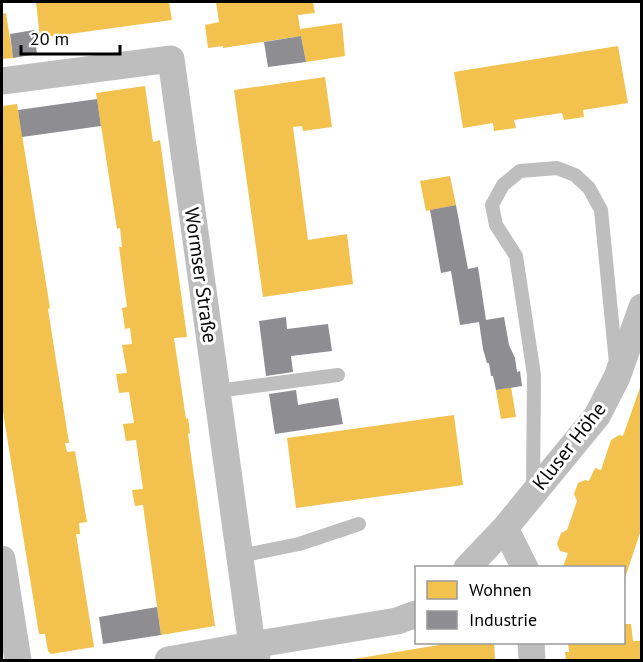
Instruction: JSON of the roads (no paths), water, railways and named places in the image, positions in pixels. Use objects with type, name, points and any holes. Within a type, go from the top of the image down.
[{"type":"street","name":"Wormser Straße","points":[[2,81],[171,59],[255,652]]},
{"type":"street","name":"Kluser Höhe","points":[[468,566],[505,528],[597,416],[617,377],[642,307]]},
{"type":"street","points":[[505,528],[524,566]]},
{"type":"street","points":[[2,560],[18,660]]},
{"type":"street","points":[[168,660],[255,652],[397,621],[415,615]]},
{"type":"street","points":[[531,644],[532,660]]},
{"type":"lane","points":[[533,493],[534,375],[516,256],[495,225],[492,205],[503,184],[520,171],[557,168],[575,175],[589,188],[601,210],[617,377]]},
{"type":"lane","points":[[217,391],[338,375]]},
{"type":"lane","points":[[240,556],[299,544],[359,524]]}]
